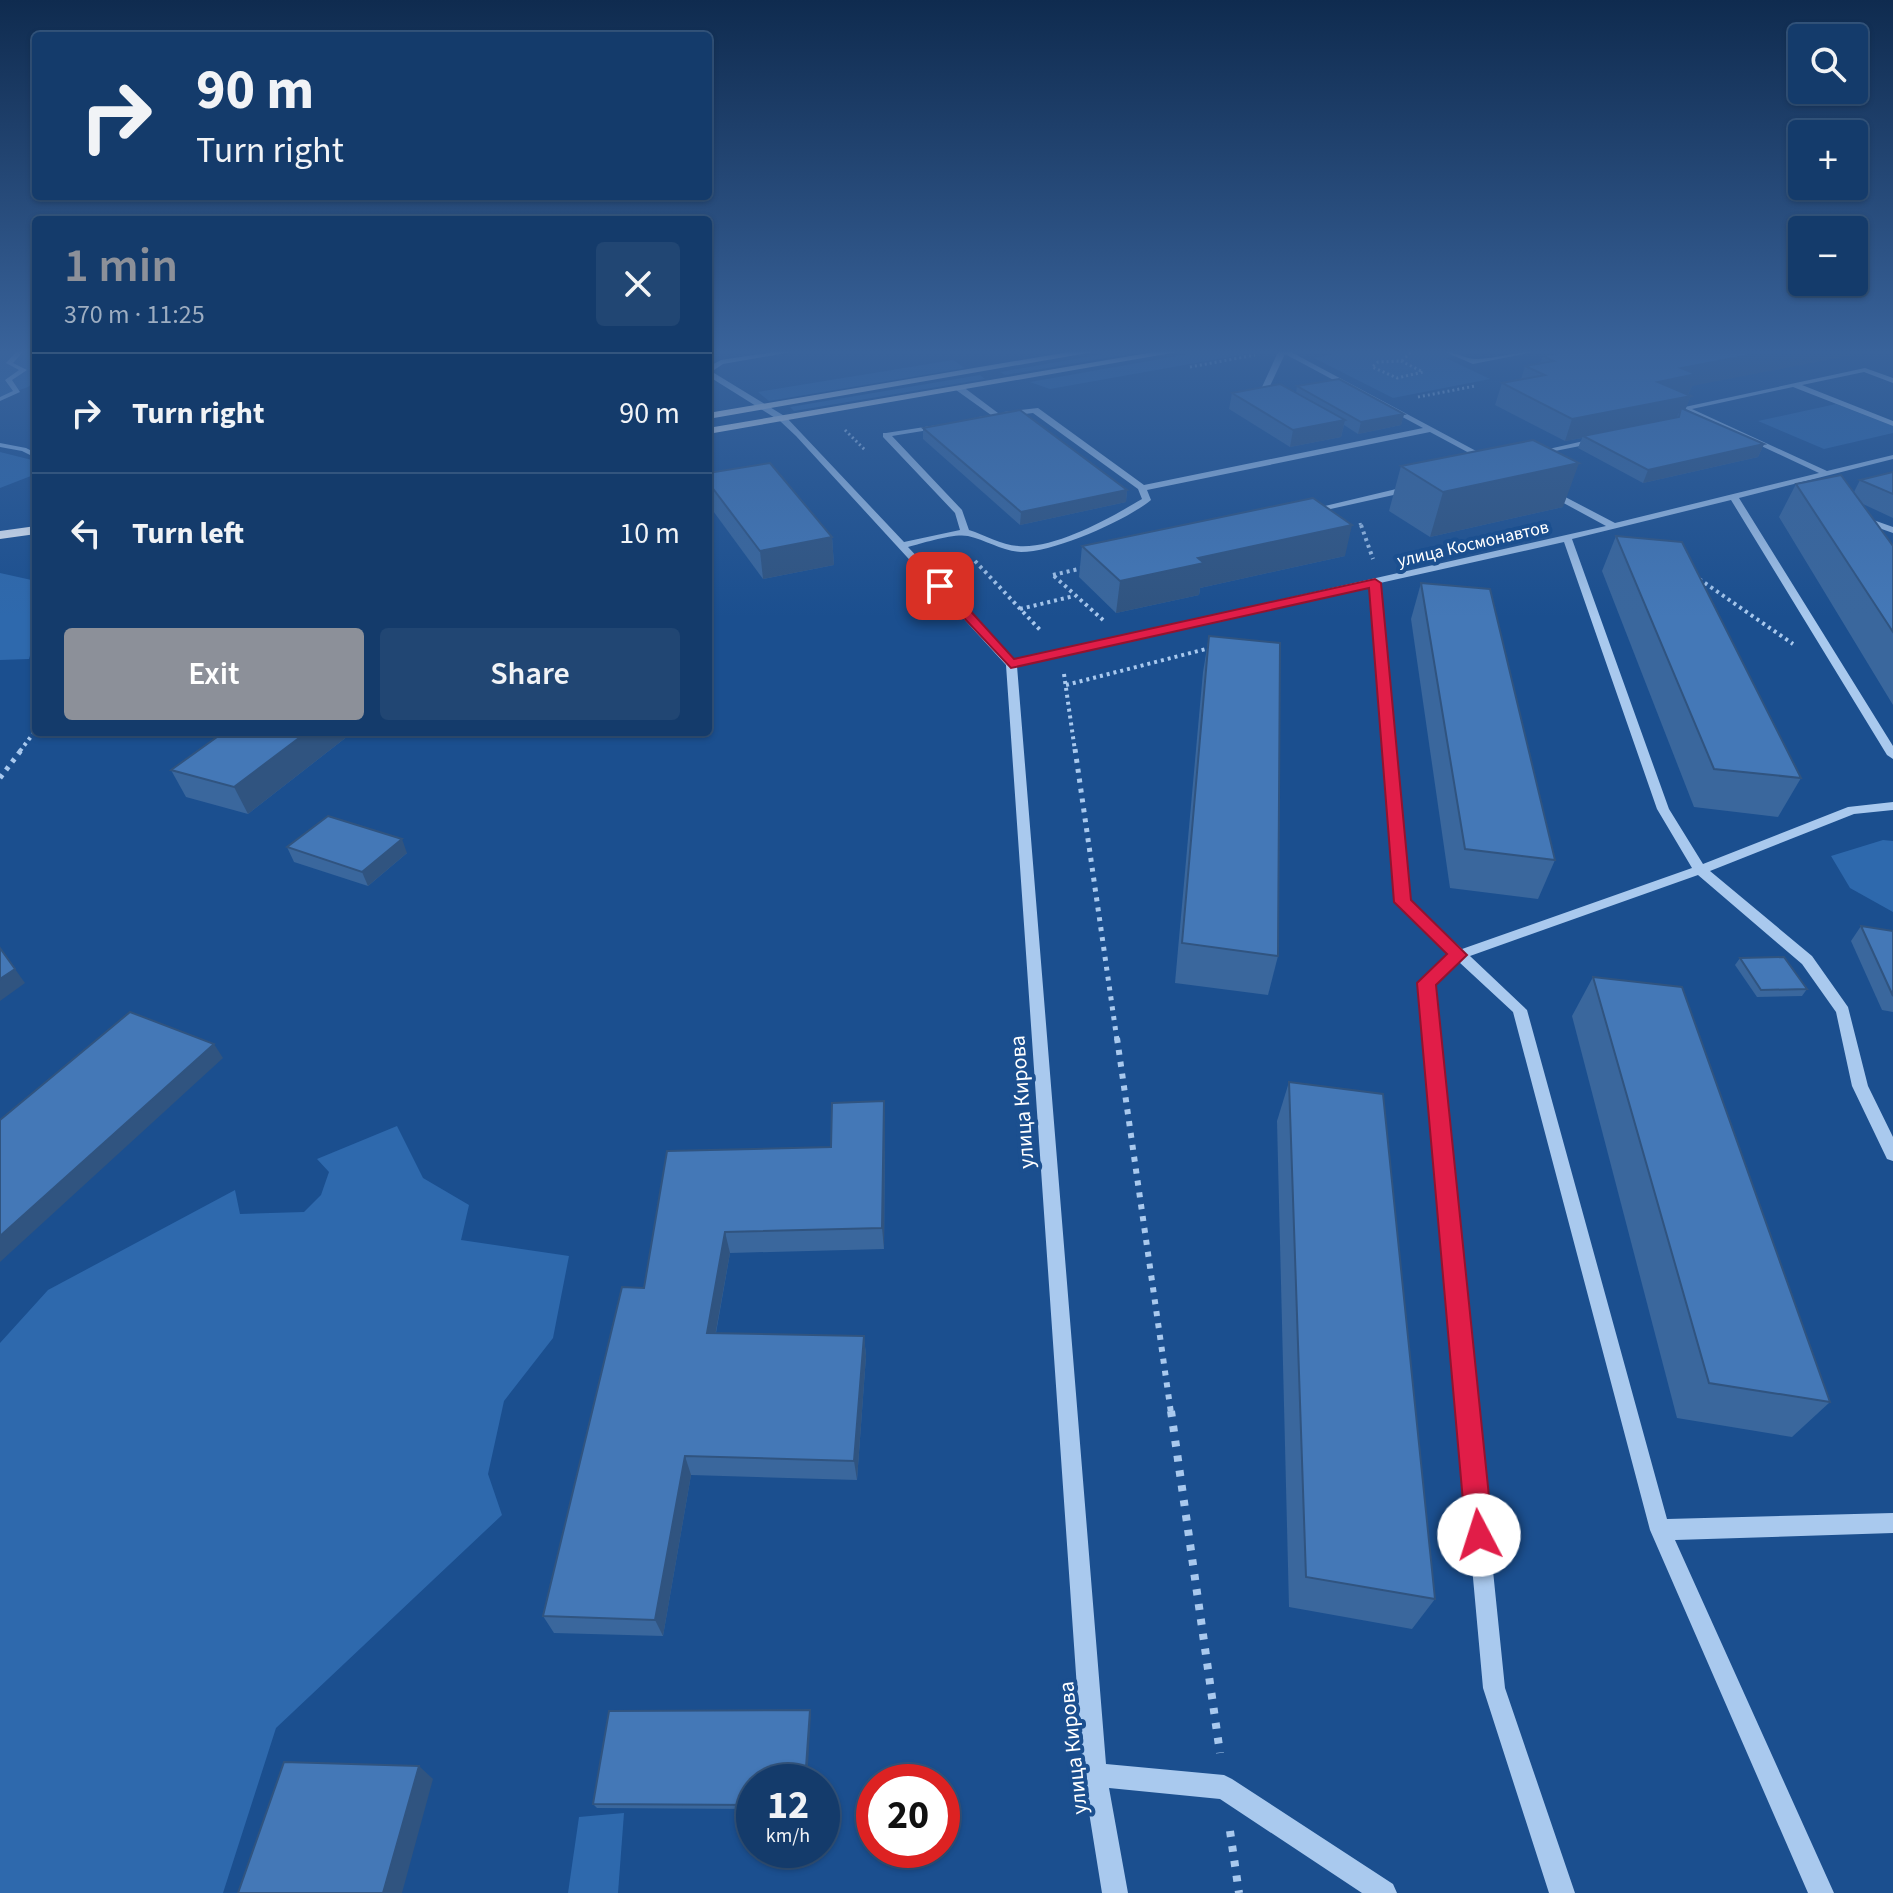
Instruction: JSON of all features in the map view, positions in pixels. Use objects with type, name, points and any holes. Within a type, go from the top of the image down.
[{"type":"main road","points":[[0,535],[32,531]]},
{"type":"street","points":[[803,440],[1011,664]]},
{"type":"street","points":[[891,440],[959,512],[965,532]]},
{"type":"street","points":[[902,545],[965,532],[1019,549],[1047,544],[1147,500],[1142,488],[1077,440]]},
{"type":"street","points":[[1357,440],[1362,443]]},
{"type":"street","points":[[1142,488],[1375,440]]},
{"type":"street","points":[[1452,440],[1493,463]]},
{"type":"street","points":[[1517,456],[1595,440]]},
{"type":"street","points":[[1755,440],[1824,472]]},
{"type":"street","name":"улица Космонавтов","points":[[1011,664],[1126,641],[1567,538],[1893,457]]},
{"type":"street","points":[[1780,484],[1804,494]]},
{"type":"street","points":[[1291,515],[1429,485]]},
{"type":"street","points":[[1546,490],[1613,526]]},
{"type":"street","points":[[1733,496],[1893,755]]},
{"type":"street","points":[[1854,516],[1893,530]]},
{"type":"street","points":[[1567,538],[1663,809],[1700,870],[1807,960],[1843,1011],[1860,1086],[1893,1154]]},
{"type":"street","points":[[1375,583],[1402,902],[1520,1010],[1660,1530],[1821,1893]]},
{"type":"street","name":"улица Кирова","points":[[1011,664],[1095,1775],[1115,1893]]},
{"type":"street","points":[[1562,1893],[1494,1688],[1426,983],[1458,955],[1700,870],[1852,810],[1893,806]]},
{"type":"street","points":[[1660,1530],[1893,1523]]},
{"type":"street","points":[[1095,1775],[1224,1787],[1384,1893]]},
{"type":"path","points":[[951,535],[1062,655],[1239,1893]]},
{"type":"path","points":[[1095,566],[1053,575],[1126,641]]},
{"type":"path","points":[[1689,570],[1709,589],[1796,646]]},
{"type":"path","points":[[1020,609],[1075,595]]},
{"type":"path","points":[[0,778],[32,735]]},
{"type":"shaded area","points":[[1804,440],[1861,440],[1824,449]]},
{"type":"shaded area","points":[[0,452],[32,460],[32,476],[0,488]]},
{"type":"shaded area","points":[[0,573],[32,580],[32,649],[29,659],[0,660]]},
{"type":"shaded area","points":[[1883,840],[1893,841],[1893,912],[1850,888],[1831,856]]},
{"type":"shaded area","points":[[397,1126],[423,1178],[469,1205],[461,1240],[569,1256],[553,1338],[504,1401],[488,1474],[502,1515],[276,1728],[223,1893],[0,1893],[0,1343],[48,1290],[235,1190],[240,1214],[304,1212],[321,1195],[329,1172],[317,1159]]},
{"type":"shaded area","points":[[624,1813],[618,1893],[568,1893],[579,1817]]},
{"type":"building","points":[[937,440],[1061,440],[1127,490],[1021,512]]},
{"type":"building","points":[[1531,440],[1579,463],[1443,492],[1401,466]]},
{"type":"building","points":[[1591,440],[1756,440],[1764,444],[1648,470]]},
{"type":"building","points":[[770,463],[832,537],[760,551],[712,487],[712,472]]},
{"type":"building","points":[[1893,472],[1893,494],[1860,480]]},
{"type":"building","points":[[1841,475],[1893,546],[1893,632],[1796,484]]},
{"type":"building","points":[[1313,498],[1352,525],[1198,558],[1204,563],[1120,581],[1082,546]]},
{"type":"building","points":[[1616,536],[1682,542],[1801,778],[1714,769]]},
{"type":"building","points":[[1421,583],[1490,589],[1555,860],[1465,849]]},
{"type":"building","points":[[1209,636],[1280,643],[1278,956],[1182,943]]},
{"type":"building","points":[[218,736],[302,736],[234,787],[171,770]]},
{"type":"building","points":[[328,816],[402,839],[362,872],[287,847]]},
{"type":"building","points":[[1861,926],[1893,931],[1893,996]]},
{"type":"building","points":[[0,948],[15,969],[0,979]]},
{"type":"building","points":[[1784,957],[1807,989],[1761,990],[1740,958]]},
{"type":"building","points":[[1593,977],[1682,987],[1830,1402],[1709,1383]]},
{"type":"building","points":[[130,1012],[214,1044],[0,1236],[0,1120]]},
{"type":"building","points":[[1289,1082],[1383,1094],[1435,1599],[1306,1577]]},
{"type":"building","points":[[884,1101],[882,1228],[725,1232],[707,1333],[864,1336],[854,1461],[685,1456],[655,1620],[543,1616],[622,1287],[644,1288],[667,1151],[831,1147],[832,1103]]},
{"type":"building","points":[[810,1710],[806,1764],[736,1764],[736,1805],[593,1804],[609,1711]]},
{"type":"building","points":[[284,1762],[419,1766],[383,1893],[238,1893]]},
{"type":"waterway","points":[[0,445],[24,449],[32,454]]},
{"type":"route","points":[[940,586],[1011,664],[1126,641],[1375,583],[1402,902],[1458,955],[1426,983],[1479,1535]]}]
